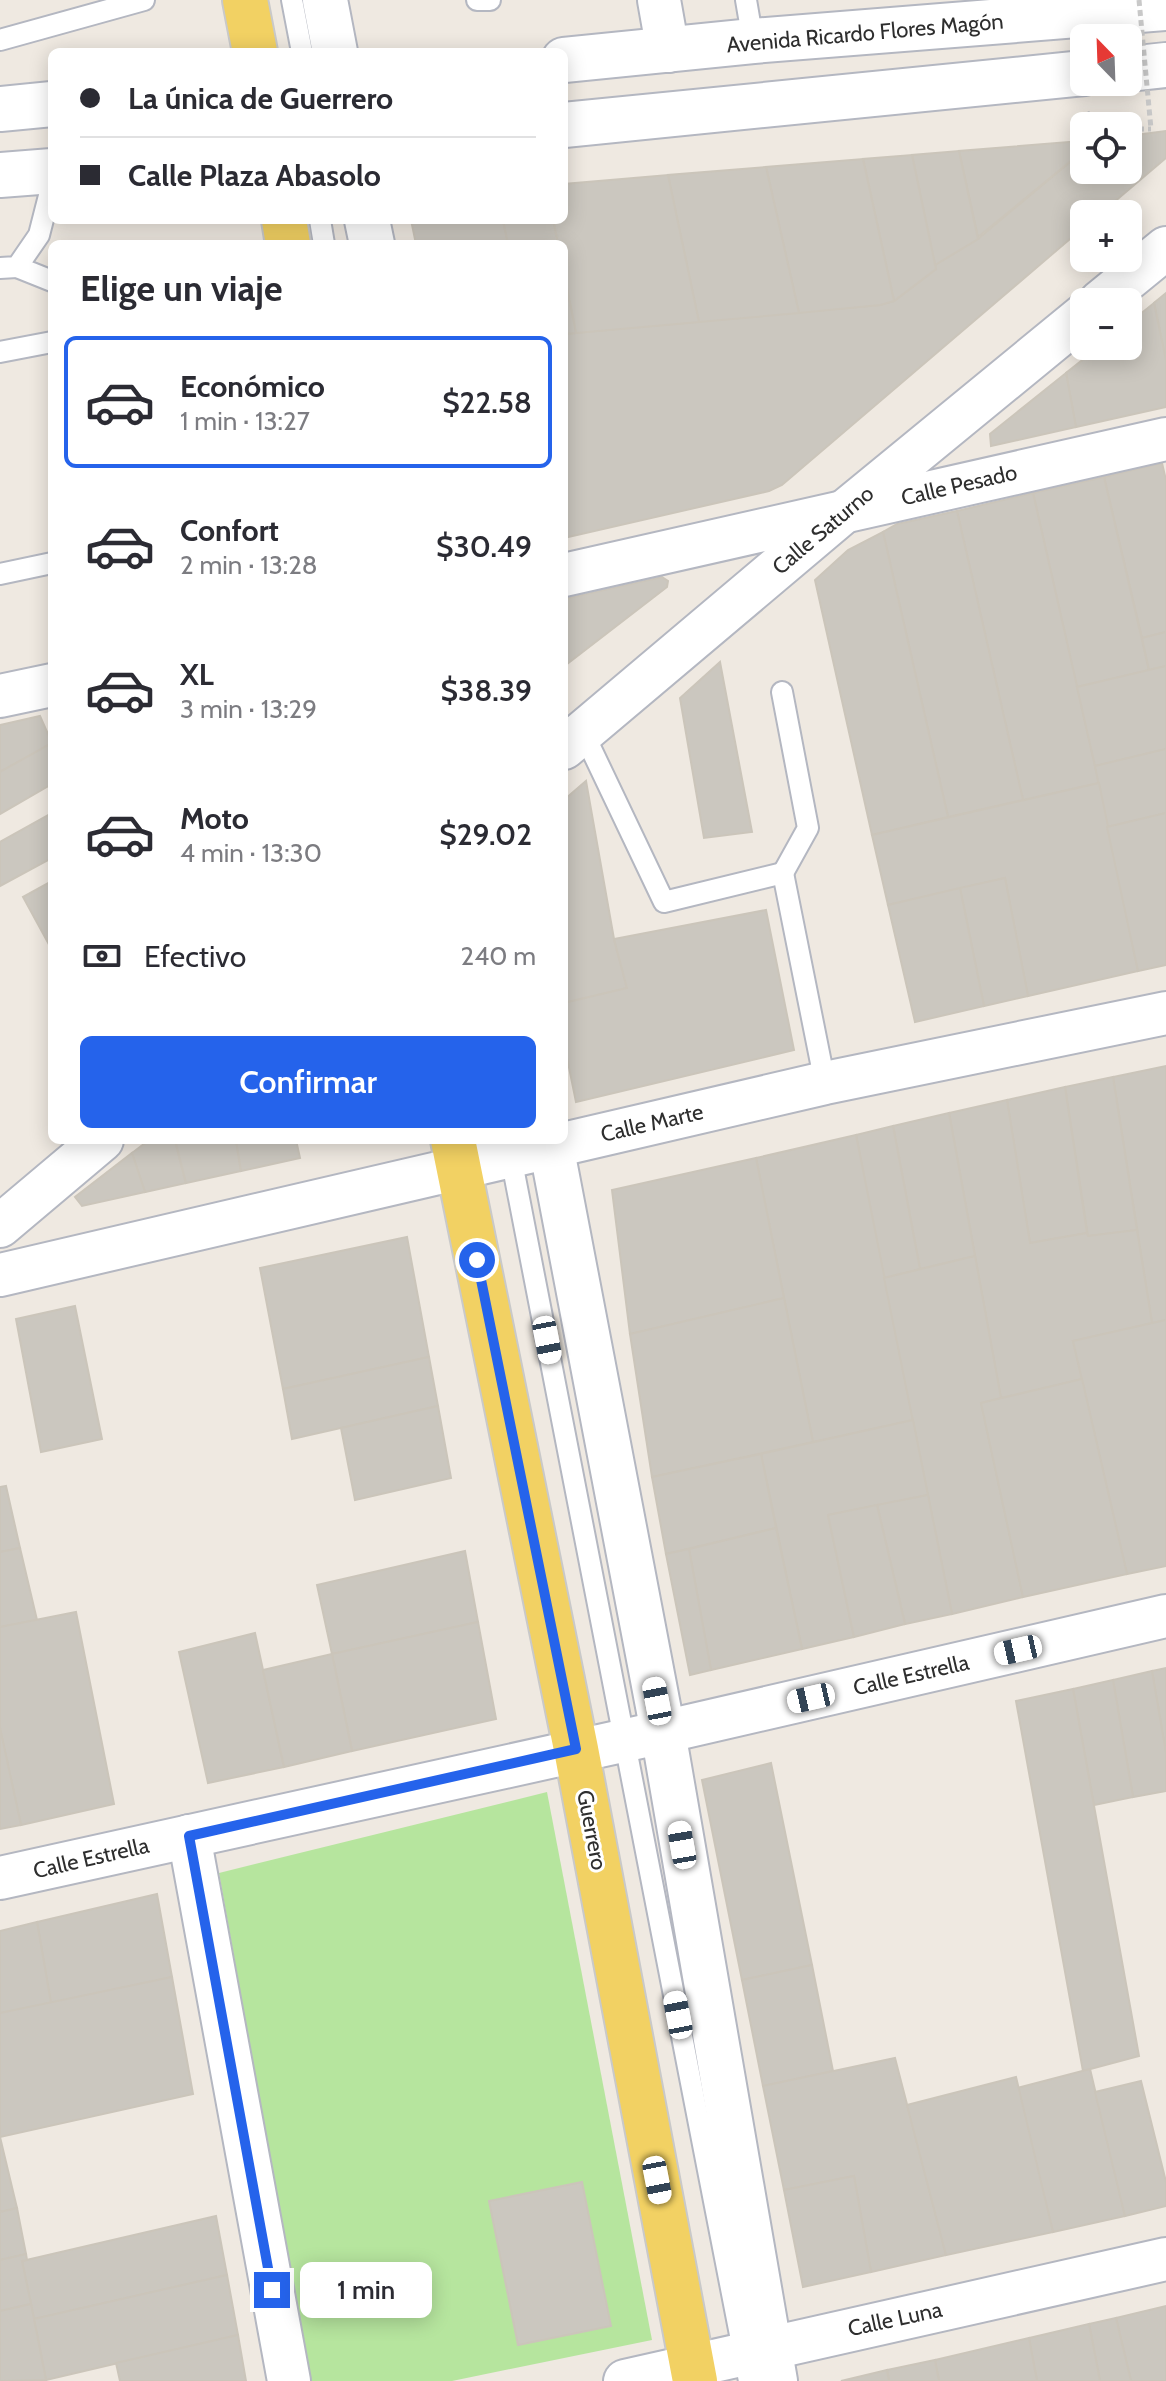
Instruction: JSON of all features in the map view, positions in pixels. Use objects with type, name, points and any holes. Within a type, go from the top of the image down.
[{"type":"main road","points":[[245,0],[254,48]]},
{"type":"main road","points":[[325,0],[334,48]]},
{"type":"main road","name":"Avenida Ricardo Flores Magón","points":[[568,60],[668,51],[750,20],[1166,8]]},
{"type":"main road","points":[[1142,68],[1166,65]]},
{"type":"main road","points":[[568,125],[1070,74]]},
{"type":"main road","points":[[0,109],[48,104]]},
{"type":"main road","points":[[0,175],[48,171]]},
{"type":"main road","points":[[530,1146],[644,1735],[759,2365]]},
{"type":"main road","name":"Guerrero","points":[[456,1154],[576,1749],[694,2373]]},
{"type":"street","points":[[659,0],[668,51]]},
{"type":"street","points":[[1117,288],[1166,248]]},
{"type":"street","name":"Calle Saturno","points":[[574,740],[1070,326]]},
{"type":"street","name":"Calle Pesado","points":[[568,574],[1166,439]]},
{"type":"street","points":[[0,696],[48,686]]},
{"type":"street","name":"Calle Marte","points":[[568,1138],[1166,1013]]},
{"type":"street","points":[[0,1226],[97,1144]]},
{"type":"street","name":"Calle Marte","points":[[0,1275],[456,1154],[530,1146]]},
{"type":"street","name":"Calle Estrella","points":[[0,1878],[1166,1616]]},
{"type":"street","points":[[189,1836],[289,2381]]},
{"type":"street","name":"Calle Luna","points":[[625,2381],[759,2365],[1166,2259]]},
{"type":"lane","points":[[0,40],[144,0]]},
{"type":"lane","points":[[292,0],[301,48]]},
{"type":"lane","points":[[477,0],[490,0]]},
{"type":"lane","points":[[48,200],[39,235],[9,267],[48,280]]},
{"type":"lane","points":[[0,352],[48,343]]},
{"type":"lane","points":[[0,574],[48,564]]},
{"type":"lane","points":[[782,692],[808,828],[783,873],[825,1083]]},
{"type":"lane","points":[[574,740],[664,902],[783,873]]},
{"type":"path","points":[[1139,0],[1151,129],[1142,129]]},
{"type":"green space","points":[[547,1792],[652,2340],[452,2381],[310,2381],[219,1873]]},
{"type":"building","points":[[1166,131],[1166,158],[1142,178],[1142,134]]},
{"type":"building","points":[[1070,142],[1070,162],[978,237],[959,151]]},
{"type":"building","points":[[959,151],[978,239],[935,265],[912,155]]},
{"type":"building","points":[[912,155],[936,269],[894,301],[863,159]]},
{"type":"building","points":[[863,159],[894,301],[799,313],[766,167]]},
{"type":"building","points":[[1070,162],[1070,184],[1135,184],[1116,200],[1070,200],[1070,239],[782,485],[769,491],[568,537],[568,334],[880,305],[894,301],[936,269],[935,265],[978,239]]},
{"type":"building","points":[[766,167],[799,313],[699,322],[668,175]]},
{"type":"building","points":[[668,175],[699,322],[576,333],[568,294],[568,240],[557,240],[554,224],[568,224],[568,184]]},
{"type":"building","points":[[412,224],[504,224],[507,240],[415,240]]},
{"type":"building","points":[[504,224],[554,224],[557,240],[507,240]]},
{"type":"building","points":[[1166,293],[1166,360],[1154,303]]},
{"type":"building","points":[[568,294],[576,333],[568,334]]},
{"type":"building","points":[[1154,303],[1166,360],[1166,407],[1076,427],[1066,373],[1082,360],[1142,360],[1142,313]]},
{"type":"building","points":[[1066,373],[1076,427],[991,446],[990,434]]},
{"type":"building","points":[[1162,463],[1166,480],[1166,632],[1142,638],[1104,477]]},
{"type":"building","points":[[1104,477],[1149,670],[1077,687],[1033,493]]},
{"type":"building","points":[[1033,493],[1099,783],[1023,800],[957,511]]},
{"type":"building","points":[[957,511],[1023,800],[948,817],[883,532],[897,524]]},
{"type":"building","points":[[883,532],[948,817],[872,835],[815,580],[848,550]]},
{"type":"building","points":[[662,577],[668,581],[667,587],[568,663],[568,598]]},
{"type":"building","points":[[1166,632],[1166,666],[1149,670],[1142,638]]},
{"type":"building","points":[[720,662],[752,832],[704,838],[680,698]]},
{"type":"building","points":[[1166,666],[1166,749],[1095,766],[1077,687]]},
{"type":"building","points":[[40,716],[48,734],[48,745],[0,772],[0,725]]},
{"type":"building","points":[[48,745],[48,786],[0,814],[0,772]]},
{"type":"building","points":[[1166,749],[1166,813],[1107,827],[1095,766]]},
{"type":"building","points":[[586,781],[614,939],[627,988],[568,1002],[568,797]]},
{"type":"building","points":[[1099,783],[1138,971],[1028,996],[1005,878],[888,905],[872,835]]},
{"type":"building","points":[[1166,813],[1166,965],[1138,971],[1107,827]]},
{"type":"building","points":[[48,815],[48,860],[0,886],[0,842]]},
{"type":"building","points":[[1005,878],[1028,996],[984,1006],[960,888]]},
{"type":"building","points":[[48,883],[48,943],[23,897]]},
{"type":"building","points":[[960,888],[984,1006],[915,1022],[888,905]]},
{"type":"building","points":[[766,910],[794,1050],[576,1102],[568,1063],[568,1002],[627,988],[614,939]]},
{"type":"building","points":[[1166,1066],[1166,1320],[1152,1323],[1113,1077]]},
{"type":"building","points":[[1113,1077],[1137,1230],[1088,1236],[1065,1087]]},
{"type":"building","points":[[1065,1087],[1087,1233],[1030,1243],[1007,1100]]},
{"type":"building","points":[[1007,1100],[1030,1243],[1087,1233],[1088,1236],[1137,1230],[1152,1323],[1073,1341],[1082,1379],[1001,1398],[949,1113]]},
{"type":"building","points":[[949,1113],[975,1256],[920,1269],[893,1126]]},
{"type":"building","points":[[893,1126],[920,1269],[884,1278],[856,1135]]},
{"type":"building","points":[[856,1135],[913,1420],[813,1442],[756,1158]]},
{"type":"building","points":[[144,1144],[176,1144],[186,1183],[145,1192],[132,1153]]},
{"type":"building","points":[[176,1144],[237,1144],[241,1171],[186,1183]]},
{"type":"building","points":[[237,1144],[297,1144],[300,1158],[241,1171]]},
{"type":"building","points":[[132,1153],[145,1192],[82,1206],[75,1197]]},
{"type":"building","points":[[756,1158],[784,1298],[630,1334],[612,1190]]},
{"type":"building","points":[[407,1237],[429,1357],[283,1389],[260,1268]]},
{"type":"building","points":[[975,1256],[1001,1398],[981,1403],[1023,1597],[952,1614],[884,1278]]},
{"type":"building","points":[[784,1298],[813,1442],[652,1477],[630,1334]]},
{"type":"building","points":[[75,1306],[102,1439],[41,1452],[16,1319]]},
{"type":"building","points":[[1166,1320],[1166,1566],[1127,1574],[1073,1341]]},
{"type":"building","points":[[429,1357],[438,1406],[292,1439],[283,1389]]},
{"type":"building","points":[[1082,1379],[1127,1574],[1023,1597],[981,1403]]},
{"type":"building","points":[[438,1406],[451,1478],[355,1500],[341,1428]]},
{"type":"building","points":[[913,1420],[928,1495],[828,1515],[854,1637],[802,1649],[761,1454]]},
{"type":"building","points":[[761,1454],[776,1528],[666,1554],[652,1477]]},
{"type":"building","points":[[6,1486],[20,1548],[0,1552],[0,1487]]},
{"type":"building","points":[[928,1495],[952,1614],[905,1624],[877,1505]]},
{"type":"building","points":[[877,1505],[905,1624],[854,1637],[828,1515]]},
{"type":"building","points":[[776,1528],[802,1649],[711,1670],[689,1549]]},
{"type":"building","points":[[20,1548],[37,1620],[0,1627],[0,1552]]},
{"type":"building","points":[[689,1549],[711,1670],[690,1675],[666,1554]]},
{"type":"building","points":[[465,1551],[478,1622],[332,1654],[317,1585]]},
{"type":"building","points":[[76,1612],[114,1804],[21,1825],[0,1728],[0,1627]]},
{"type":"building","points":[[478,1622],[496,1719],[352,1751],[332,1654]]},
{"type":"building","points":[[255,1633],[284,1767],[208,1783],[179,1652]]},
{"type":"building","points":[[332,1654],[352,1751],[284,1767],[263,1670]]},
{"type":"building","points":[[1166,1668],[1166,1753],[1152,1671]]},
{"type":"building","points":[[1152,1671],[1166,1753],[1166,1791],[1133,1797],[1113,1680]]},
{"type":"building","points":[[1113,1680],[1133,1797],[1094,1805],[1073,1689]]},
{"type":"building","points":[[1073,1689],[1139,2056],[1083,2071],[1016,1701]]},
{"type":"building","points":[[0,1728],[21,1825],[0,1829]]},
{"type":"building","points":[[771,1763],[812,1965],[742,1980],[702,1780]]},
{"type":"building","points":[[157,1894],[172,1977],[51,2003],[37,1922]]},
{"type":"building","points":[[37,1922],[51,2003],[0,2013],[0,1931]]},
{"type":"building","points":[[812,1965],[833,2071],[763,2086],[742,1980]]},
{"type":"building","points":[[172,1977],[193,2094],[0,2137],[0,2013]]},
{"type":"building","points":[[895,2058],[946,2255],[871,2272],[854,2176],[784,2190],[763,2086]]},
{"type":"building","points":[[1090,2069],[1125,2216],[1053,2232],[1017,2088]]},
{"type":"building","points":[[1016,2077],[1053,2232],[946,2255],[907,2105]]},
{"type":"building","points":[[1141,2081],[1166,2182],[1166,2206],[1125,2216],[1095,2092]]},
{"type":"building","points":[[0,2137],[17,2208],[0,2212]]},
{"type":"building","points":[[854,2176],[871,2272],[803,2287],[784,2190]]},
{"type":"building","points":[[582,2182],[611,2326],[518,2345],[489,2201]]},
{"type":"building","points":[[17,2208],[26,2254],[0,2260],[0,2212]]},
{"type":"building","points":[[216,2216],[227,2275],[34,2319],[22,2261]]},
{"type":"building","points":[[26,2254],[27,2260],[22,2261],[31,2304],[0,2311],[0,2260]]},
{"type":"building","points":[[227,2275],[238,2335],[46,2380],[34,2319]]},
{"type":"building","points":[[31,2304],[46,2380],[0,2381],[0,2311]]},
{"type":"building","points":[[1166,2306],[1166,2381],[1131,2381],[1116,2318]]},
{"type":"building","points":[[1116,2318],[1131,2381],[1100,2381],[1089,2324]]},
{"type":"building","points":[[1089,2324],[1100,2381],[1037,2381],[1029,2338]]},
{"type":"building","points":[[238,2335],[246,2381],[120,2381],[116,2363]]},
{"type":"building","points":[[1029,2338],[1037,2381],[939,2381],[935,2360]]},
{"type":"building","points":[[935,2360],[939,2381],[889,2381],[887,2370]]},
{"type":"building","points":[[887,2370],[889,2381],[841,2381]]},
{"type":"route","points":[[272,2290],[189,1836],[576,1749],[477,1260]]}]
